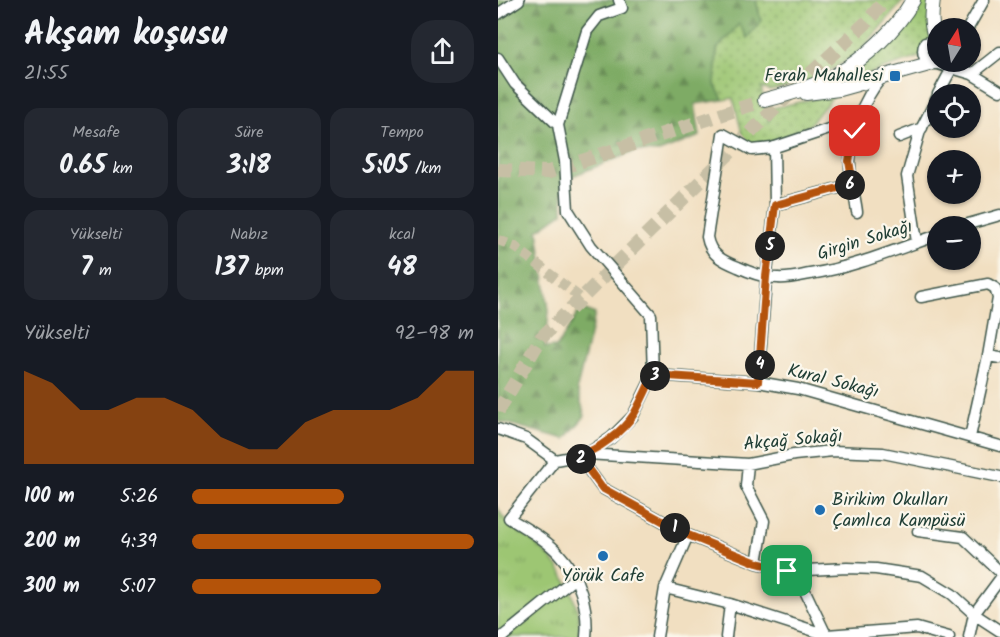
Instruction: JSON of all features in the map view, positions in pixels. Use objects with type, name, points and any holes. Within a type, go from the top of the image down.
[{"type":"main road","points":[[914,0],[894,26],[856,62],[836,75],[809,87],[765,100],[828,91],[927,65]]},
{"type":"main road","points":[[931,18],[933,0]]},
{"type":"street","points":[[498,14],[519,0]]},
{"type":"street","points":[[586,637],[584,604],[575,578],[558,552],[509,518],[555,460],[583,455],[611,438],[633,416],[653,375],[651,315],[591,246],[568,210],[565,161],[558,125],[587,31],[599,16],[622,8],[619,0]]},
{"type":"street","points":[[975,18],[984,0]]},
{"type":"street","points":[[927,43],[923,48],[923,56],[927,61]]},
{"type":"street","points":[[972,74],[1000,52]]},
{"type":"street","points":[[498,58],[515,84],[558,125]]},
{"type":"street","points":[[968,72],[1000,91]]},
{"type":"street","points":[[857,212],[849,161],[859,119],[870,92],[881,78]]},
{"type":"street","points":[[917,242],[908,176],[927,118]]},
{"type":"street","points":[[758,382],[766,277],[775,205],[774,147],[859,119]]},
{"type":"street","points":[[899,137],[922,128]]},
{"type":"street","name":"Girgin Sokağı","points":[[774,147],[752,150],[723,134],[707,237],[713,252],[724,262],[766,277],[788,278],[865,262],[927,239]]},
{"type":"street","points":[[775,205],[853,184]]},
{"type":"street","points":[[981,220],[1000,215]]},
{"type":"street","points":[[921,297],[988,284],[995,288],[999,298],[970,437]]},
{"type":"street","points":[[988,356],[1000,358]]},
{"type":"street","name":"Kural Sokağı","points":[[653,375],[758,382],[798,389],[1000,446]]},
{"type":"street","points":[[498,429],[526,439],[555,460]]},
{"type":"street","name":"Akçağ Sokağı","points":[[583,455],[748,464],[833,452],[883,453],[1000,477]]},
{"type":"street","points":[[583,455],[602,488],[688,535],[757,563],[787,571],[876,569],[922,576],[952,594],[974,614],[1000,631]]},
{"type":"street","points":[[748,464],[746,486],[764,521],[757,563]]},
{"type":"street","points":[[918,531],[963,537],[1000,572]]},
{"type":"street","points":[[657,637],[665,588],[688,535]]},
{"type":"street","points":[[795,570],[827,636]]},
{"type":"street","points":[[502,637],[575,578]]},
{"type":"street","points":[[969,637],[974,614],[998,586]]},
{"type":"street","points":[[665,588],[730,604],[827,636],[917,632],[950,637]]},
{"type":"street","points":[[726,637],[730,604]]},
{"type":"green space","points":[[498,0],[756,0],[761,21],[747,38],[739,24],[717,49],[715,85],[723,100],[695,104],[700,136],[659,152],[636,151],[562,180],[563,212],[538,230],[549,311],[545,348],[557,347],[581,308],[595,314],[577,388],[585,416],[565,439],[498,421]]},
{"type":"green space","points":[[756,0],[904,0],[861,50],[836,67],[809,81],[770,91],[761,88],[769,122],[773,108],[835,94],[809,125],[779,139],[751,148],[745,145],[733,98],[723,100],[715,85],[717,49],[739,23],[747,38],[761,21]]},
{"type":"green space","points":[[920,0],[931,0],[932,18],[927,18],[926,55],[825,88]]},
{"type":"green space","points":[[498,508],[503,517],[547,554],[564,576],[576,606],[579,637],[498,637]]},
{"type":"tunnel","points":[[498,411],[541,338],[805,79],[867,22],[885,0]]},
{"type":"tunnel","points":[[498,170],[549,172],[765,100]]},
{"type":"tunnel","points":[[498,240],[514,246],[582,299]]},
{"type":"place","name":"Ferah Mahallesi","points":[[895,76]]},
{"type":"place","name":"Birikim Okulları Çamlıca Kampüsü","points":[[820,510]]},
{"type":"place","name":"Yörük Cafe","points":[[603,556]]},
{"type":"route","points":[[787,571],[757,563],[688,535],[602,488],[578,455],[587,454],[611,438],[633,416],[653,375],[758,382],[766,277],[775,205],[853,184],[849,161],[855,131]]}]
